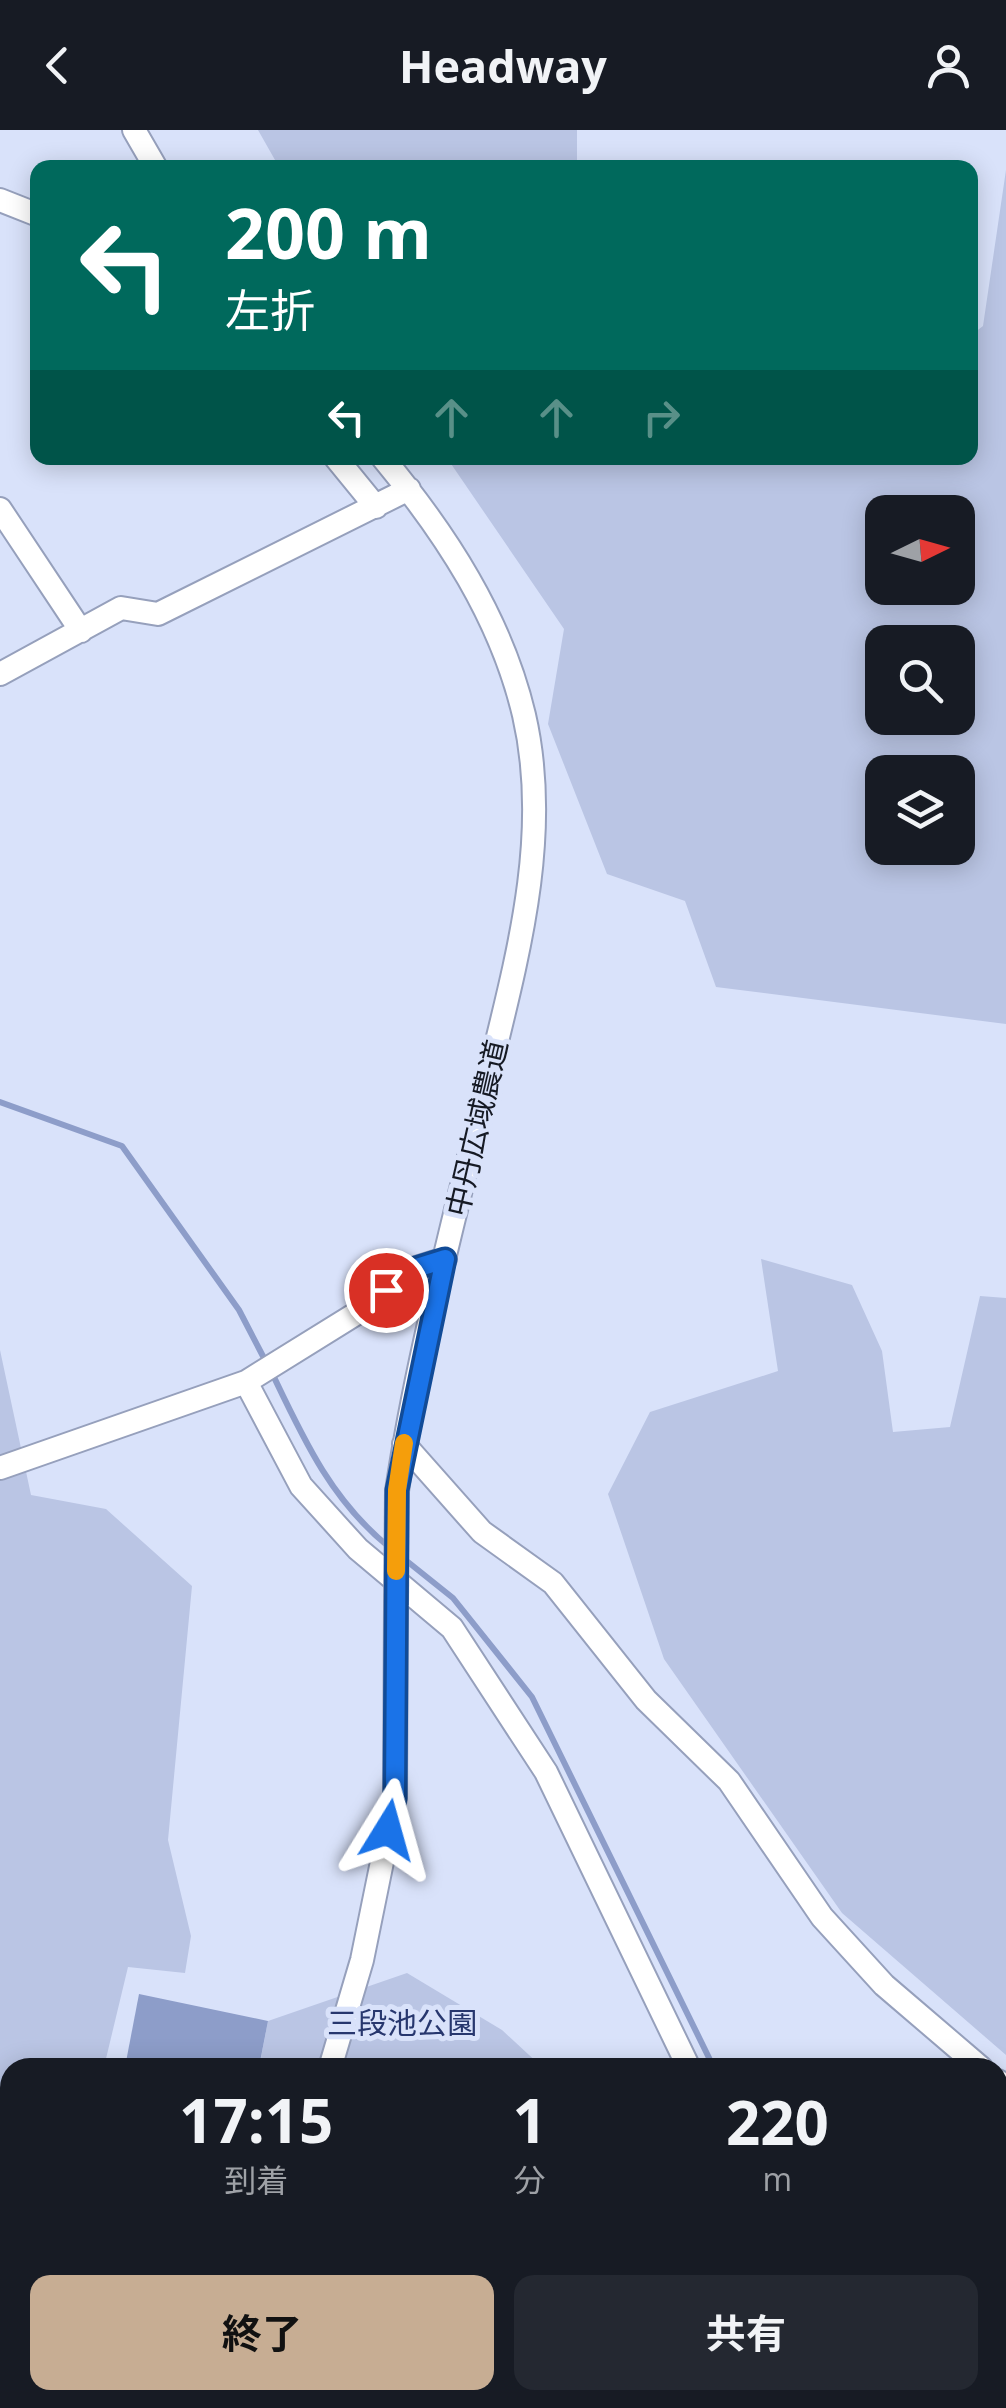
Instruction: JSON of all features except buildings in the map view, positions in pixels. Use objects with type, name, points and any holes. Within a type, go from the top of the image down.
[{"type":"street","points":[[134,130],[151,160]]},
{"type":"street","points":[[0,200],[30,212]]},
{"type":"street","points":[[342,465],[376,506]]},
{"type":"street","name":"中丹広域農道","points":[[333,2058],[362,1960],[395,1798],[397,1490],[404,1444],[528,891],[532,772],[525,718],[511,668],[470,576],[389,465]]},
{"type":"street","points":[[0,674],[121,608],[158,614],[409,489]]},
{"type":"street","points":[[0,509],[82,631]]},
{"type":"street","points":[[0,1468],[246,1382],[362,1310],[410,1270],[445,1259]]},
{"type":"street","points":[[246,1382],[301,1486],[358,1549],[452,1628],[546,1772],[684,2058]]},
{"type":"street","points":[[404,1444],[482,1532],[553,1584],[646,1700],[729,1781],[822,1917],[884,1986],[969,2058]]},
{"type":"green space","points":[[258,130],[577,130],[577,160],[275,160]]},
{"type":"green space","points":[[1006,170],[1006,1024],[716,987],[685,901],[607,874],[548,724],[564,629],[452,465],[978,465],[978,330],[983,326]]},
{"type":"green space","points":[[761,1259],[852,1285],[882,1351],[893,1432],[950,1427],[980,1296],[1006,1298],[1006,2055],[842,1913],[664,1659],[608,1494],[650,1412],[778,1371]]},
{"type":"green space","points":[[0,1350],[31,1495],[106,1509],[192,1586],[168,1840],[191,1936],[185,1973],[128,1967],[106,2058],[0,2058]]},
{"type":"green space","name":"三段池公園","points":[[407,1973],[502,2030],[532,2058],[261,2058],[268,2021]]},
{"type":"shaded area","points":[[139,1994],[268,2021],[261,2058],[127,2058]]},
{"type":"waterway","points":[[0,1102],[122,1146],[239,1310],[266,1362]]},
{"type":"waterway","points":[[272,1373],[320,1467],[351,1509],[389,1547]]},
{"type":"waterway","points":[[403,1558],[453,1598],[532,1697],[709,2058]]},
{"type":"slow traffic","points":[[396,1571],[397,1490],[404,1443]]},
{"type":"route","points":[[386,1290],[410,1270],[445,1259],[397,1490],[395,1798],[388,1830]]}]
